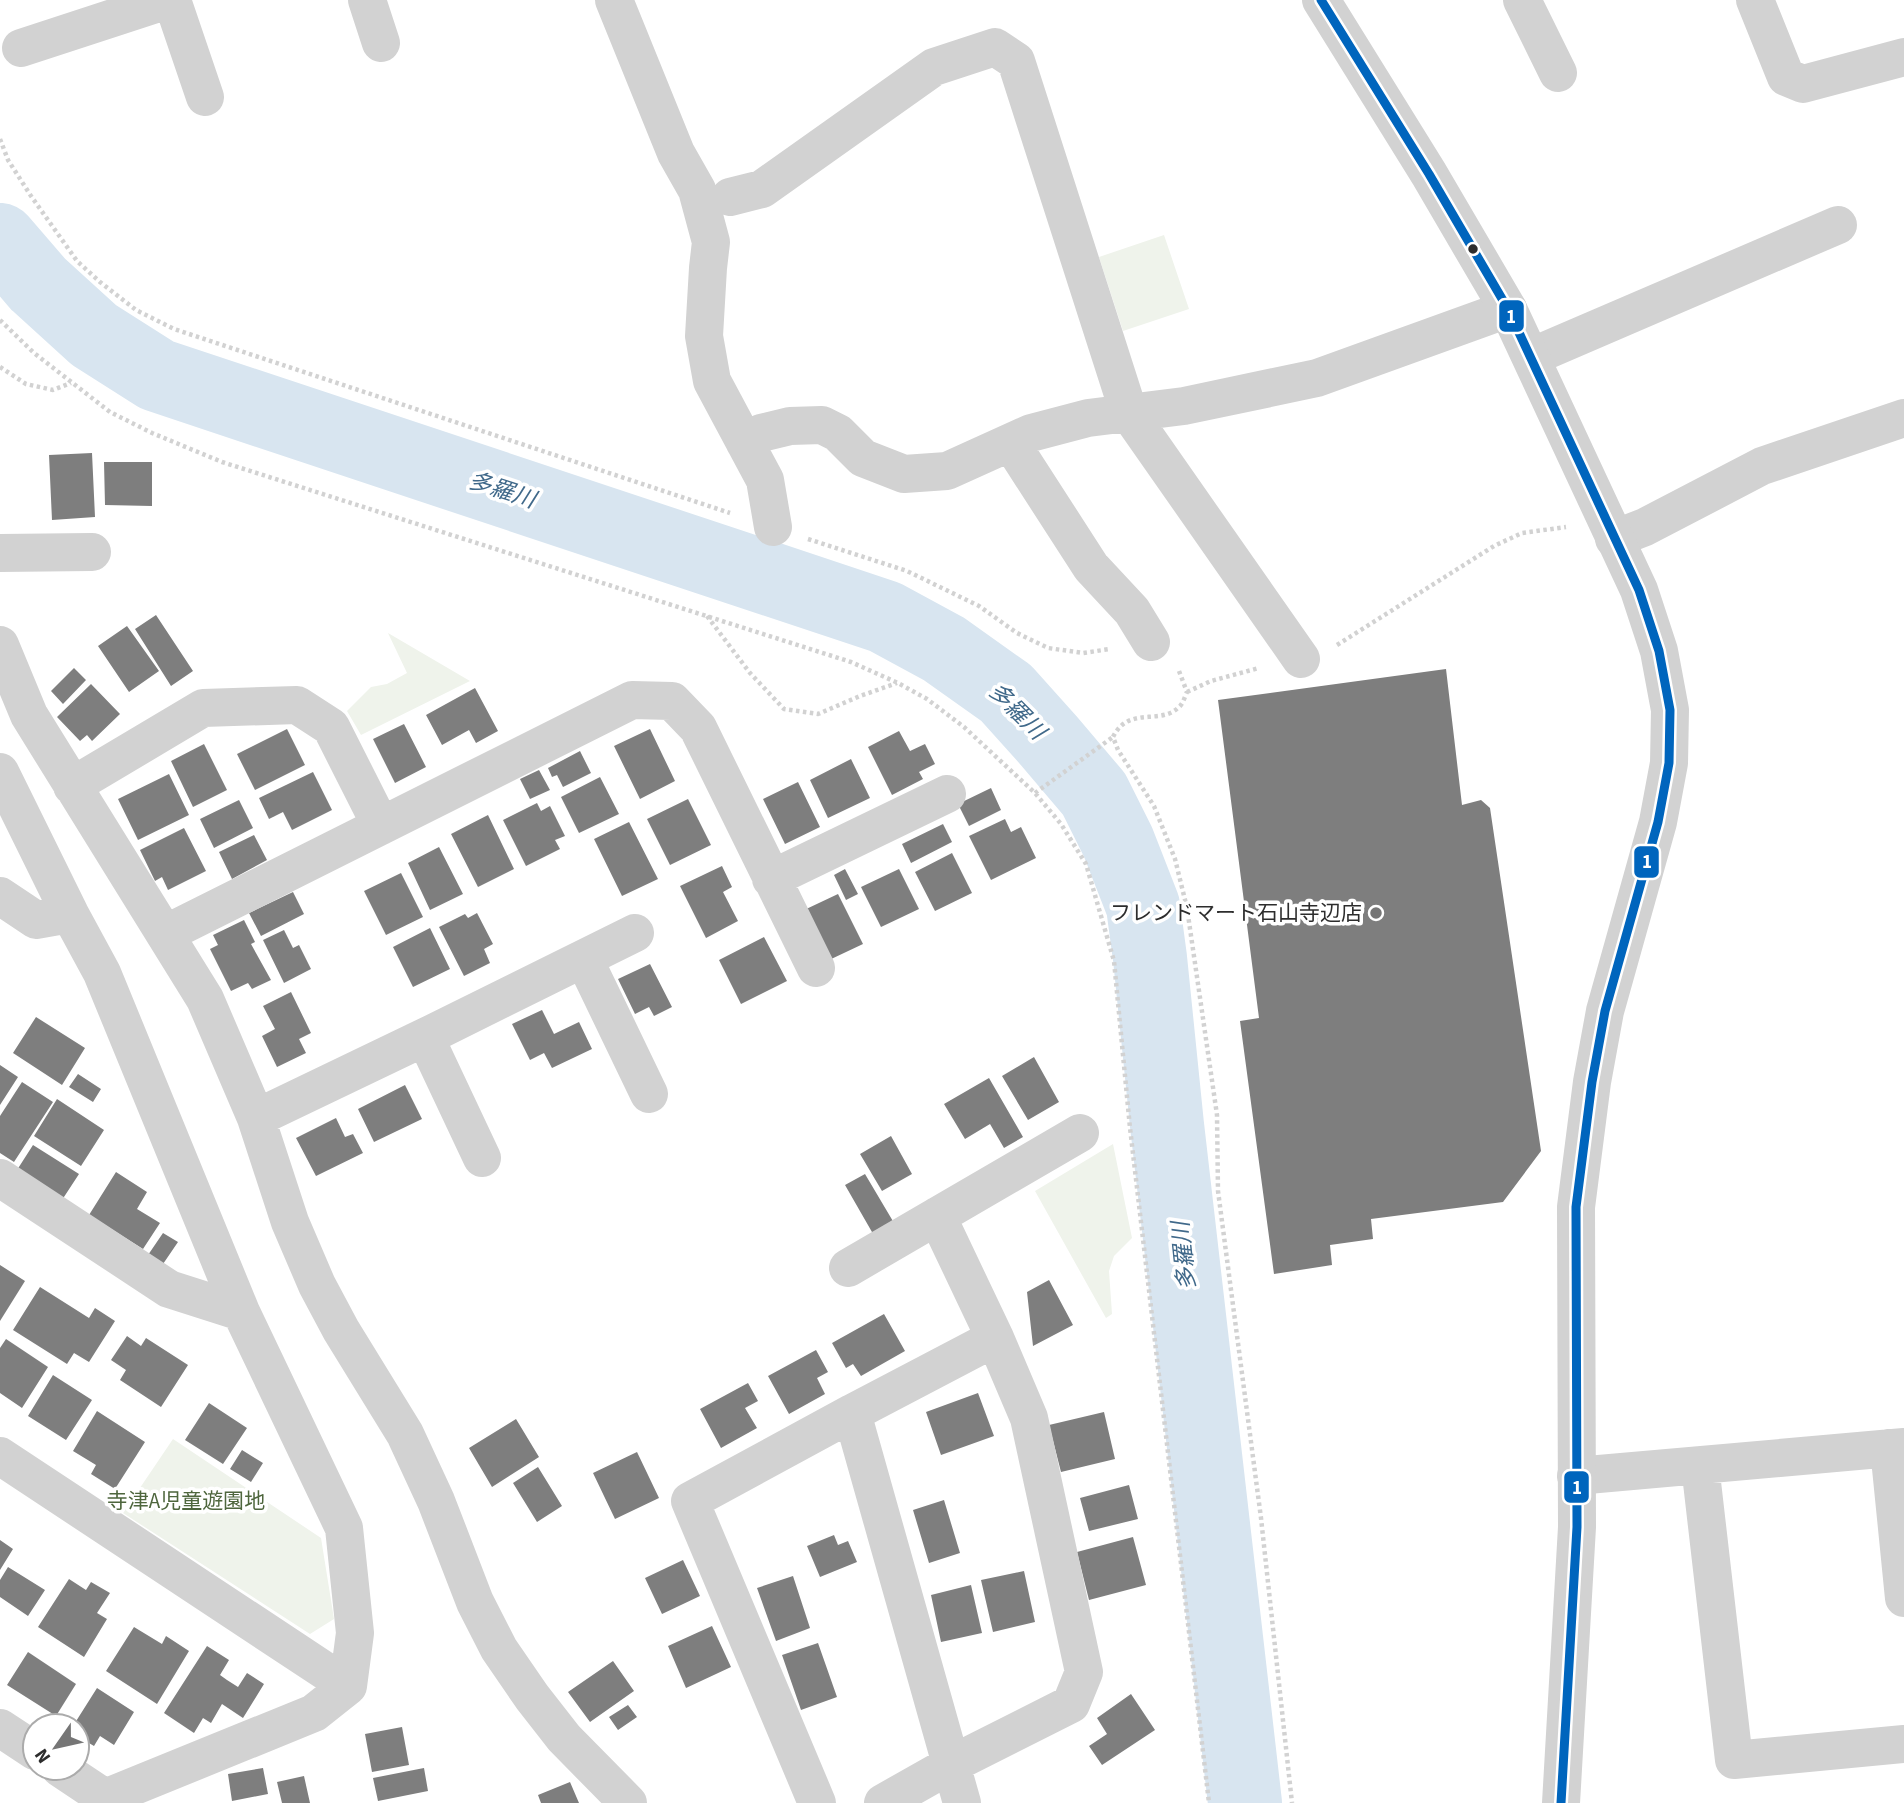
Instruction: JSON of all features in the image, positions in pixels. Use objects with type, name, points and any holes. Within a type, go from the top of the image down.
[{"type":"street","points":[[21,48],[170,0],[205,97]]},
{"type":"street","points":[[367,0],[381,43]]},
{"type":"street","points":[[614,0],[676,153],[697,190],[711,242],[704,336],[712,381],[765,480],[773,527]]},
{"type":"street","points":[[1321,0],[1429,174],[1507,309],[1531,357],[1639,590],[1659,651],[1670,710],[1669,763],[1658,822],[1605,1011],[1591,1082],[1576,1207],[1577,1527],[1561,1803]]},
{"type":"street","points":[[1522,0],[1558,73]]},
{"type":"street","points":[[1755,0],[1786,77],[1803,85],[1904,57]]},
{"type":"street","points":[[730,197],[762,189],[934,66],[995,47],[1016,61],[1129,413],[1301,659]]},
{"type":"street","points":[[1531,357],[1838,225]]},
{"type":"street","points":[[745,443],[761,433],[790,426],[822,425],[838,433],[863,458],[904,474],[947,471],[1031,433],[1088,418],[1184,406],[1317,378],[1507,309]]},
{"type":"street","points":[[1609,527],[1645,527],[1762,466],[1904,418]]},
{"type":"street","points":[[1011,443],[1091,567],[1132,611],[1151,642]]},
{"type":"street","points":[[0,553],[92,552]]},
{"type":"street","points":[[0,645],[29,715],[205,999],[256,1118],[290,1222],[317,1284],[341,1330],[405,1434],[436,1501],[475,1602],[499,1649],[564,1738],[628,1803]]},
{"type":"street","points":[[165,934],[632,700],[672,701],[698,728],[816,968]]},
{"type":"street","points":[[72,786],[203,708],[297,705],[331,727],[381,826]]},
{"type":"street","points":[[0,772],[102,973],[241,1312],[344,1528],[355,1633],[348,1686],[314,1713],[106,1798],[81,1782]]},
{"type":"street","points":[[771,879],[947,794]]},
{"type":"street","points":[[0,896],[36,920],[70,914]]},
{"type":"street","points":[[256,1118],[635,933]]},
{"type":"street","points":[[584,959],[649,1094]]},
{"type":"street","points":[[425,1037],[482,1158]]},
{"type":"street","points":[[848,1268],[1080,1133]]},
{"type":"street","points":[[0,1178],[169,1289],[241,1312]]},
{"type":"street","points":[[883,1803],[952,1764],[1071,1704],[1084,1672],[1029,1418],[995,1338],[937,1216]]},
{"type":"street","points":[[817,1803],[690,1502],[995,1338]]},
{"type":"street","points":[[852,1413],[962,1803]]},
{"type":"street","points":[[1576,1476],[1897,1448],[1904,1598]]},
{"type":"street","points":[[0,1455],[348,1686]]},
{"type":"street","points":[[1700,1465],[1734,1760],[1904,1744]]},
{"type":"street","points":[[0,1728],[21,1742]]},
{"type":"path","points":[[0,367],[26,384],[53,390],[72,383]]},
{"type":"path","points":[[1187,692],[1211,681],[1326,651],[1494,546],[1522,533],[1576,525],[1609,527]]},
{"type":"path","points":[[707,615],[750,673],[784,709],[818,713],[898,683]]},
{"type":"path","points":[[1035,793],[1113,737]]},
{"type":"green space","points":[[1164,235],[1189,309],[1123,331],[1099,257]]},
{"type":"green space","points":[[388,633],[470,681],[361,735],[347,711],[371,687],[387,684],[407,673]]},
{"type":"green space","points":[[1113,1144],[1132,1238],[1114,1256],[1109,1271],[1112,1314],[1106,1318],[1035,1191]]},
{"type":"green space","name":"寺津A児童遊園地","points":[[173,1439],[321,1538],[334,1619],[310,1634],[123,1513]]},
{"type":"building","points":[[92,453],[95,517],[52,520],[49,455]]},
{"type":"building","points":[[104,462],[152,462],[152,506],[105,505]]},
{"type":"building","points":[[156,615],[193,671],[171,686],[135,629]]},
{"type":"building","points":[[127,626],[159,671],[129,692],[98,646]]},
{"type":"building","points":[[74,668],[86,680],[63,704],[51,691]]},
{"type":"building","name":"フレンドマート石山寺辺店","points":[[1446,669],[1462,805],[1481,800],[1490,808],[1541,1151],[1503,1202],[1371,1219],[1373,1239],[1330,1245],[1332,1265],[1274,1274],[1240,1021],[1259,1018],[1218,700]]},
{"type":"building","points":[[91,684],[120,714],[92,741],[87,735],[80,741],[57,717]]},
{"type":"building","points":[[475,688],[498,731],[476,743],[469,730],[442,745],[426,715]]},
{"type":"building","points":[[404,724],[426,767],[395,783],[373,739]]},
{"type":"building","points":[[287,729],[305,765],[255,790],[237,754]]},
{"type":"building","points":[[650,729],[675,781],[640,799],[614,746]]},
{"type":"building","points":[[899,731],[910,751],[925,744],[935,764],[919,772],[923,779],[892,795],[868,747]]},
{"type":"building","points":[[204,744],[227,790],[193,807],[171,761]]},
{"type":"building","points":[[580,751],[591,773],[563,787],[557,775],[552,777],[548,768]]},
{"type":"building","points":[[851,759],[870,798],[828,818],[810,780]]},
{"type":"building","points":[[539,770],[550,790],[530,799],[520,779]]},
{"type":"building","points":[[313,772],[332,810],[292,830],[283,812],[269,819],[259,798]]},
{"type":"building","points":[[169,774],[189,815],[138,840],[118,799]]},
{"type":"building","points":[[600,777],[619,814],[579,833],[561,797]]},
{"type":"building","points":[[798,782],[820,827],[785,844],[763,799]]},
{"type":"building","points":[[991,788],[1001,810],[969,826],[958,804]]},
{"type":"building","points":[[688,799],[711,845],[670,865],[647,819]]},
{"type":"building","points":[[239,800],[253,828],[214,848],[200,819]]},
{"type":"building","points":[[537,803],[541,811],[550,806],[565,836],[555,840],[560,849],[526,866],[503,820]]},
{"type":"building","points":[[488,815],[514,869],[478,887],[451,834]]},
{"type":"building","points":[[1005,819],[1011,832],[1021,827],[1036,858],[991,880],[969,836]]},
{"type":"building","points":[[629,822],[658,879],[622,896],[594,839]]},
{"type":"building","points":[[943,824],[952,842],[911,863],[902,844]]},
{"type":"building","points":[[184,828],[206,871],[168,890],[162,877],[155,881],[140,850]]},
{"type":"building","points":[[254,835],[267,860],[232,879],[219,852]]},
{"type":"building","points":[[439,847],[463,894],[430,910],[408,863]]},
{"type":"building","points":[[952,853],[972,893],[935,911],[915,872]]},
{"type":"building","points":[[722,866],[732,887],[723,892],[738,921],[706,938],[680,886]]},
{"type":"building","points":[[845,869],[858,894],[846,900],[834,875]]},
{"type":"building","points":[[899,869],[919,909],[881,927],[861,887]]},
{"type":"building","points":[[401,873],[423,917],[386,935],[364,891]]},
{"type":"building","points":[[293,892],[304,914],[261,936],[249,913]]},
{"type":"building","points":[[838,894],[863,944],[827,961],[802,911]]},
{"type":"building","points":[[477,913],[493,944],[484,949],[490,963],[464,976],[439,927],[465,914],[468,918]]},
{"type":"building","points":[[244,920],[255,942],[251,944],[271,980],[252,989],[248,983],[231,991],[210,949],[218,945],[213,935]]},
{"type":"building","points":[[430,928],[450,969],[413,987],[393,947]]},
{"type":"building","points":[[284,930],[293,948],[299,945],[311,969],[284,983],[263,940]]},
{"type":"building","points":[[764,937],[787,981],[741,1004],[719,960]]},
{"type":"building","points":[[650,964],[672,1007],[654,1016],[649,1007],[635,1014],[618,979]]},
{"type":"building","points":[[291,992],[311,1033],[299,1039],[306,1053],[277,1067],[262,1036],[275,1029],[263,1006]]},
{"type":"building","points":[[542,1010],[554,1034],[579,1022],[592,1049],[552,1068],[544,1053],[530,1060],[512,1024]]},
{"type":"building","points":[[36,1017],[85,1048],[62,1085],[13,1053]]},
{"type":"building","points":[[1034,1057],[1059,1102],[1028,1120],[1002,1076]]},
{"type":"building","points":[[0,1065],[18,1077],[0,1105]]},
{"type":"building","points":[[78,1074],[101,1089],[93,1102],[69,1087]]},
{"type":"building","points":[[989,1078],[1023,1137],[1004,1148],[990,1124],[965,1139],[944,1104]]},
{"type":"building","points":[[22,1082],[53,1102],[14,1162],[0,1153],[0,1116]]},
{"type":"building","points":[[405,1085],[422,1119],[374,1142],[358,1109]]},
{"type":"building","points":[[57,1099],[104,1130],[81,1166],[34,1136]]},
{"type":"building","points":[[336,1118],[345,1137],[353,1134],[363,1153],[316,1176],[296,1138]]},
{"type":"building","points":[[891,1136],[912,1174],[882,1191],[860,1154]]},
{"type":"building","points":[[33,1145],[79,1174],[62,1200],[17,1170]]},
{"type":"building","points":[[116,1172],[147,1192],[137,1209],[160,1223],[143,1249],[89,1215]]},
{"type":"building","points":[[865,1174],[897,1228],[876,1239],[845,1185]]},
{"type":"building","points":[[163,1233],[178,1242],[163,1264],[148,1255]]},
{"type":"building","points":[[0,1265],[25,1281],[0,1321]]},
{"type":"building","points":[[1049,1280],[1073,1325],[1033,1346],[1027,1292]]},
{"type":"building","points":[[40,1287],[89,1318],[95,1308],[115,1321],[89,1362],[74,1353],[67,1364],[13,1330]]},
{"type":"building","points":[[884,1314],[905,1351],[861,1376],[853,1364],[846,1368],[832,1343]]},
{"type":"building","points":[[127,1336],[141,1346],[146,1338],[188,1365],[161,1407],[120,1380],[126,1370],[111,1360]]},
{"type":"building","points":[[6,1339],[48,1367],[22,1408],[0,1393],[0,1348]]},
{"type":"building","points":[[816,1350],[828,1372],[817,1378],[825,1394],[789,1414],[768,1376]]},
{"type":"building","points":[[53,1375],[92,1400],[66,1440],[28,1416]]},
{"type":"building","points":[[748,1383],[758,1401],[745,1408],[757,1428],[721,1448],[700,1409]]},
{"type":"building","points":[[978,1393],[994,1436],[941,1455],[926,1412]]},
{"type":"building","points":[[209,1403],[247,1428],[223,1464],[185,1440]]},
{"type":"building","points":[[97,1411],[145,1442],[115,1489],[91,1474],[96,1465],[73,1451]]},
{"type":"building","points":[[1104,1412],[1115,1459],[1061,1472],[1049,1425]]},
{"type":"building","points":[[516,1419],[539,1457],[492,1487],[469,1448]]},
{"type":"building","points":[[242,1450],[263,1463],[251,1482],[230,1469]]},
{"type":"building","points":[[637,1452],[659,1498],[615,1519],[593,1473]]},
{"type":"building","points":[[538,1467],[562,1506],[537,1522],[513,1483]]},
{"type":"building","points":[[1129,1485],[1138,1519],[1089,1531],[1080,1498]]},
{"type":"building","points":[[944,1500],[960,1553],[929,1563],[913,1510]]},
{"type":"building","points":[[834,1535],[838,1545],[848,1541],[857,1562],[820,1577],[807,1546]]},
{"type":"building","points":[[1133,1537],[1146,1585],[1089,1600],[1077,1552]]},
{"type":"building","points":[[0,1540],[13,1549],[0,1570]]},
{"type":"building","points":[[683,1560],[700,1596],[662,1614],[645,1578]]},
{"type":"building","points":[[8,1567],[45,1590],[28,1616],[0,1597],[0,1580]]},
{"type":"building","points":[[1024,1571],[1035,1622],[993,1632],[981,1580]]},
{"type":"building","points":[[793,1576],[810,1628],[776,1641],[757,1588]]},
{"type":"building","points":[[69,1579],[86,1590],[91,1582],[110,1593],[97,1613],[107,1619],[84,1657],[38,1627]]},
{"type":"building","points":[[971,1585],[982,1633],[941,1642],[931,1595]]},
{"type":"building","points":[[712,1626],[731,1667],[686,1688],[668,1646]]},
{"type":"building","points":[[134,1627],[162,1644],[166,1636],[189,1651],[157,1704],[106,1671]]},
{"type":"building","points":[[818,1643],[837,1697],[801,1710],[782,1655]]},
{"type":"building","points":[[207,1646],[229,1660],[220,1675],[227,1680],[238,1687],[247,1673],[264,1684],[243,1718],[222,1704],[211,1723],[203,1718],[194,1733],[164,1713]]},
{"type":"building","points":[[28,1652],[76,1684],[58,1712],[50,1712],[7,1685]]},
{"type":"building","points":[[613,1661],[634,1691],[590,1722],[568,1692]]},
{"type":"building","points":[[97,1688],[134,1712],[114,1745],[100,1736],[94,1746],[91,1744],[91,1712],[82,1712]]},
{"type":"building","points":[[1131,1694],[1155,1730],[1102,1765],[1089,1746],[1107,1734],[1097,1718]]},
{"type":"building","points":[[628,1705],[637,1717],[618,1730],[609,1717]]},
{"type":"building","points":[[402,1727],[409,1765],[372,1772],[365,1734]]},
{"type":"building","points":[[263,1768],[268,1794],[232,1801],[228,1774]]},
{"type":"building","points":[[424,1768],[428,1791],[378,1801],[373,1778]]},
{"type":"building","points":[[304,1776],[310,1803],[282,1803],[277,1782]]},
{"type":"building","points":[[570,1782],[579,1803],[541,1803],[538,1795]]},
{"type":"waterway","name":"多羅川","points":[[0,240],[38,284],[94,335],[157,375],[885,617],[944,649],[1006,693],[1094,794],[1118,842],[1143,906],[1245,1803]]},
{"type":"transit line","name":"1","points":[[1321,0],[1429,174],[1508,309],[1639,590],[1659,651],[1670,710],[1669,763],[1658,822],[1605,1011],[1592,1082],[1576,1207],[1577,1527],[1561,1803]]},
{"type":"place","name":"フレンドマート石山寺辺店","points":[[1376,913]]}]
